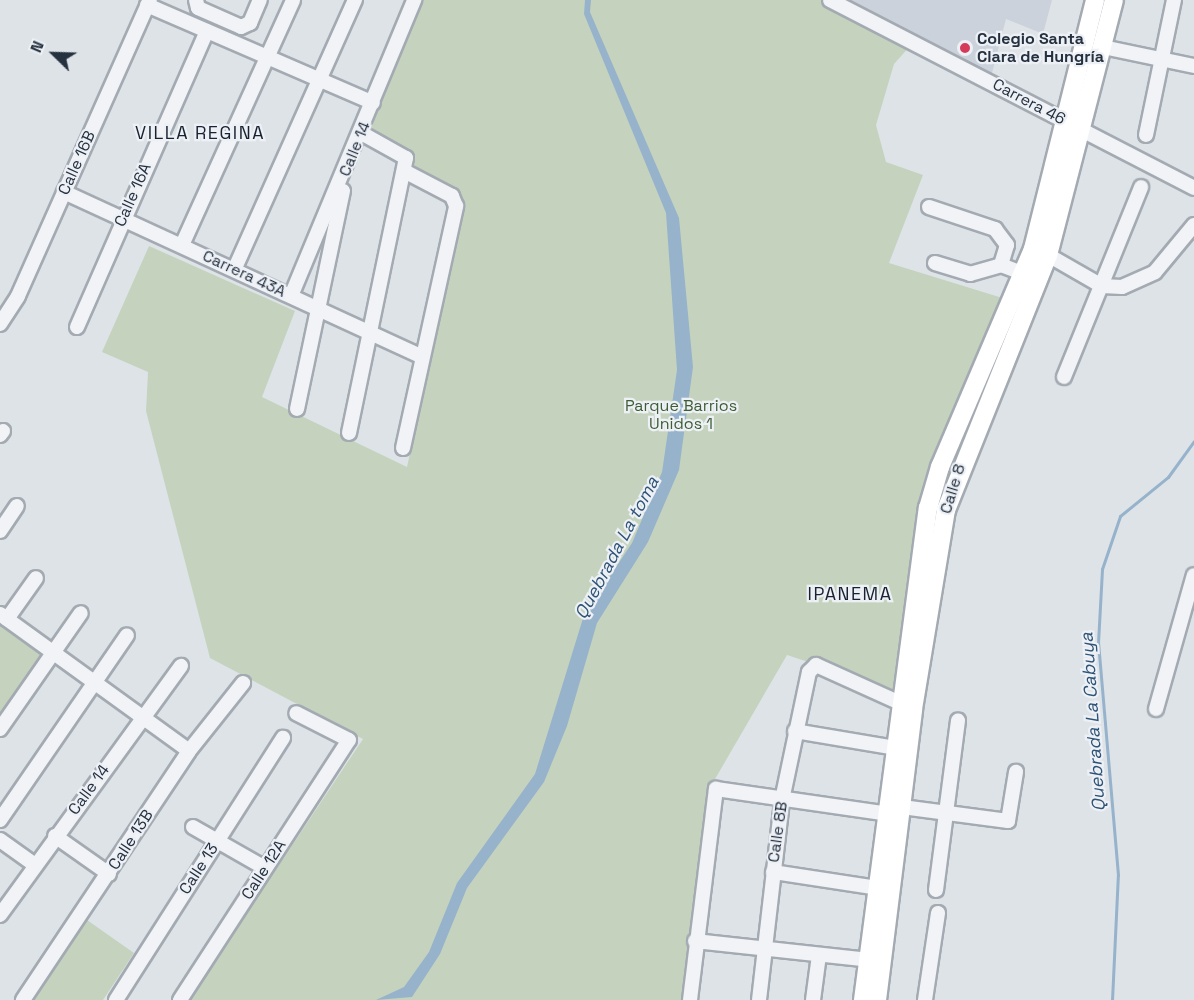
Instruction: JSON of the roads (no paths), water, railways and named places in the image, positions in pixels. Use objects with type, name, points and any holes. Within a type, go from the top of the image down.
[{"type":"main road","name":"Calle 8","points":[[863,1000],[877,888],[897,812],[896,748],[907,707],[955,477],[1048,255],[1076,127],[1095,0]]},
{"type":"main road","name":"Calle 8","points":[[877,1000],[907,707],[934,488],[1025,274],[1103,47],[1114,0]]},
{"type":"street","points":[[196,0],[198,8],[241,27],[250,22],[260,0]]},
{"type":"street","points":[[182,245],[293,0]]},
{"type":"street","points":[[236,268],[321,82],[355,0]]},
{"type":"street","name":"Calle 14","points":[[291,296],[348,168],[414,0]]},
{"type":"street","name":"Carrera 46","points":[[830,0],[1194,188]]},
{"type":"street","points":[[1146,135],[1174,0]]},
{"type":"street","points":[[148,3],[373,104]]},
{"type":"street","name":"Calle 16B","points":[[0,324],[18,297],[148,3]]},
{"type":"street","name":"Calle 16A","points":[[77,327],[207,31]]},
{"type":"street","points":[[1103,47],[1194,66]]},
{"type":"street","points":[[350,433],[404,171],[404,153],[361,133]]},
{"type":"street","points":[[297,410],[348,168]]},
{"type":"street","points":[[403,448],[456,206],[452,196],[404,171]]},
{"type":"street","points":[[1064,377],[1140,187]]},
{"type":"street","name":"Carrera 43A","points":[[64,192],[236,268],[319,310],[371,330],[422,357]]},
{"type":"street","points":[[929,207],[1003,236],[1001,265]]},
{"type":"street","points":[[1048,255],[1102,286],[1133,285],[1155,272],[1194,225]]},
{"type":"street","points":[[935,263],[970,274],[1001,265],[1025,274]]},
{"type":"street","points":[[0,531],[17,506]]},
{"type":"street","points":[[1156,709],[1194,575]]},
{"type":"street","points":[[36,578],[3,616],[189,751]]},
{"type":"street","points":[[0,729],[81,613]]},
{"type":"street","points":[[0,820],[127,635]]},
{"type":"street","name":"Calle 14","points":[[0,915],[55,836],[181,666]]},
{"type":"street","name":"Calle 8B","points":[[763,1000],[764,950],[782,800],[795,731],[811,667],[907,707]]},
{"type":"street","name":"Calle 13B","points":[[23,1000],[189,751],[243,683]]},
{"type":"street","name":"Calle 12A","points":[[180,1000],[349,740],[296,713]]},
{"type":"street","points":[[936,890],[958,720]]},
{"type":"street","points":[[795,731],[896,748]]},
{"type":"street","name":"Calle 13","points":[[118,999],[283,738]]},
{"type":"street","points":[[690,1000],[716,789],[782,800],[897,812],[946,813],[1008,821],[1016,772]]},
{"type":"street","points":[[193,827],[216,842],[266,868]]},
{"type":"street","points":[[55,836],[109,874]]},
{"type":"street","points":[[0,840],[35,865]]},
{"type":"street","points":[[772,872],[877,888]]},
{"type":"street","points":[[925,1000],[938,913]]},
{"type":"street","points":[[696,941],[869,960]]},
{"type":"street","points":[[813,1000],[819,955]]},
{"type":"water","points":[[585,0],[591,0],[590,12],[679,218],[693,367],[679,470],[648,542],[597,623],[567,726],[544,782],[467,888],[440,954],[412,997],[376,1000],[404,987],[429,952],[457,883],[535,774],[584,615],[632,543],[662,472],[677,370],[666,213],[584,14]]},
{"type":"waterway","name":"Quebrada La Cabuya","points":[[1112,1000],[1118,875],[1098,643],[1102,569],[1120,516],[1168,477],[1194,441]]},
{"type":"place","name":"Colegio Santa Clara de Hungría","points":[[965,48]]},
{"type":"district","name":"VILLA REGINA","points":[[200,133]]},
{"type":"district","name":"IPANEMA","points":[[850,594]]},
{"type":"park label","name":"Parque Barrios Unidos 1","points":[[681,415]]},
{"type":"water label","name":"Quebrada La toma","points":[[617,548]]}]
